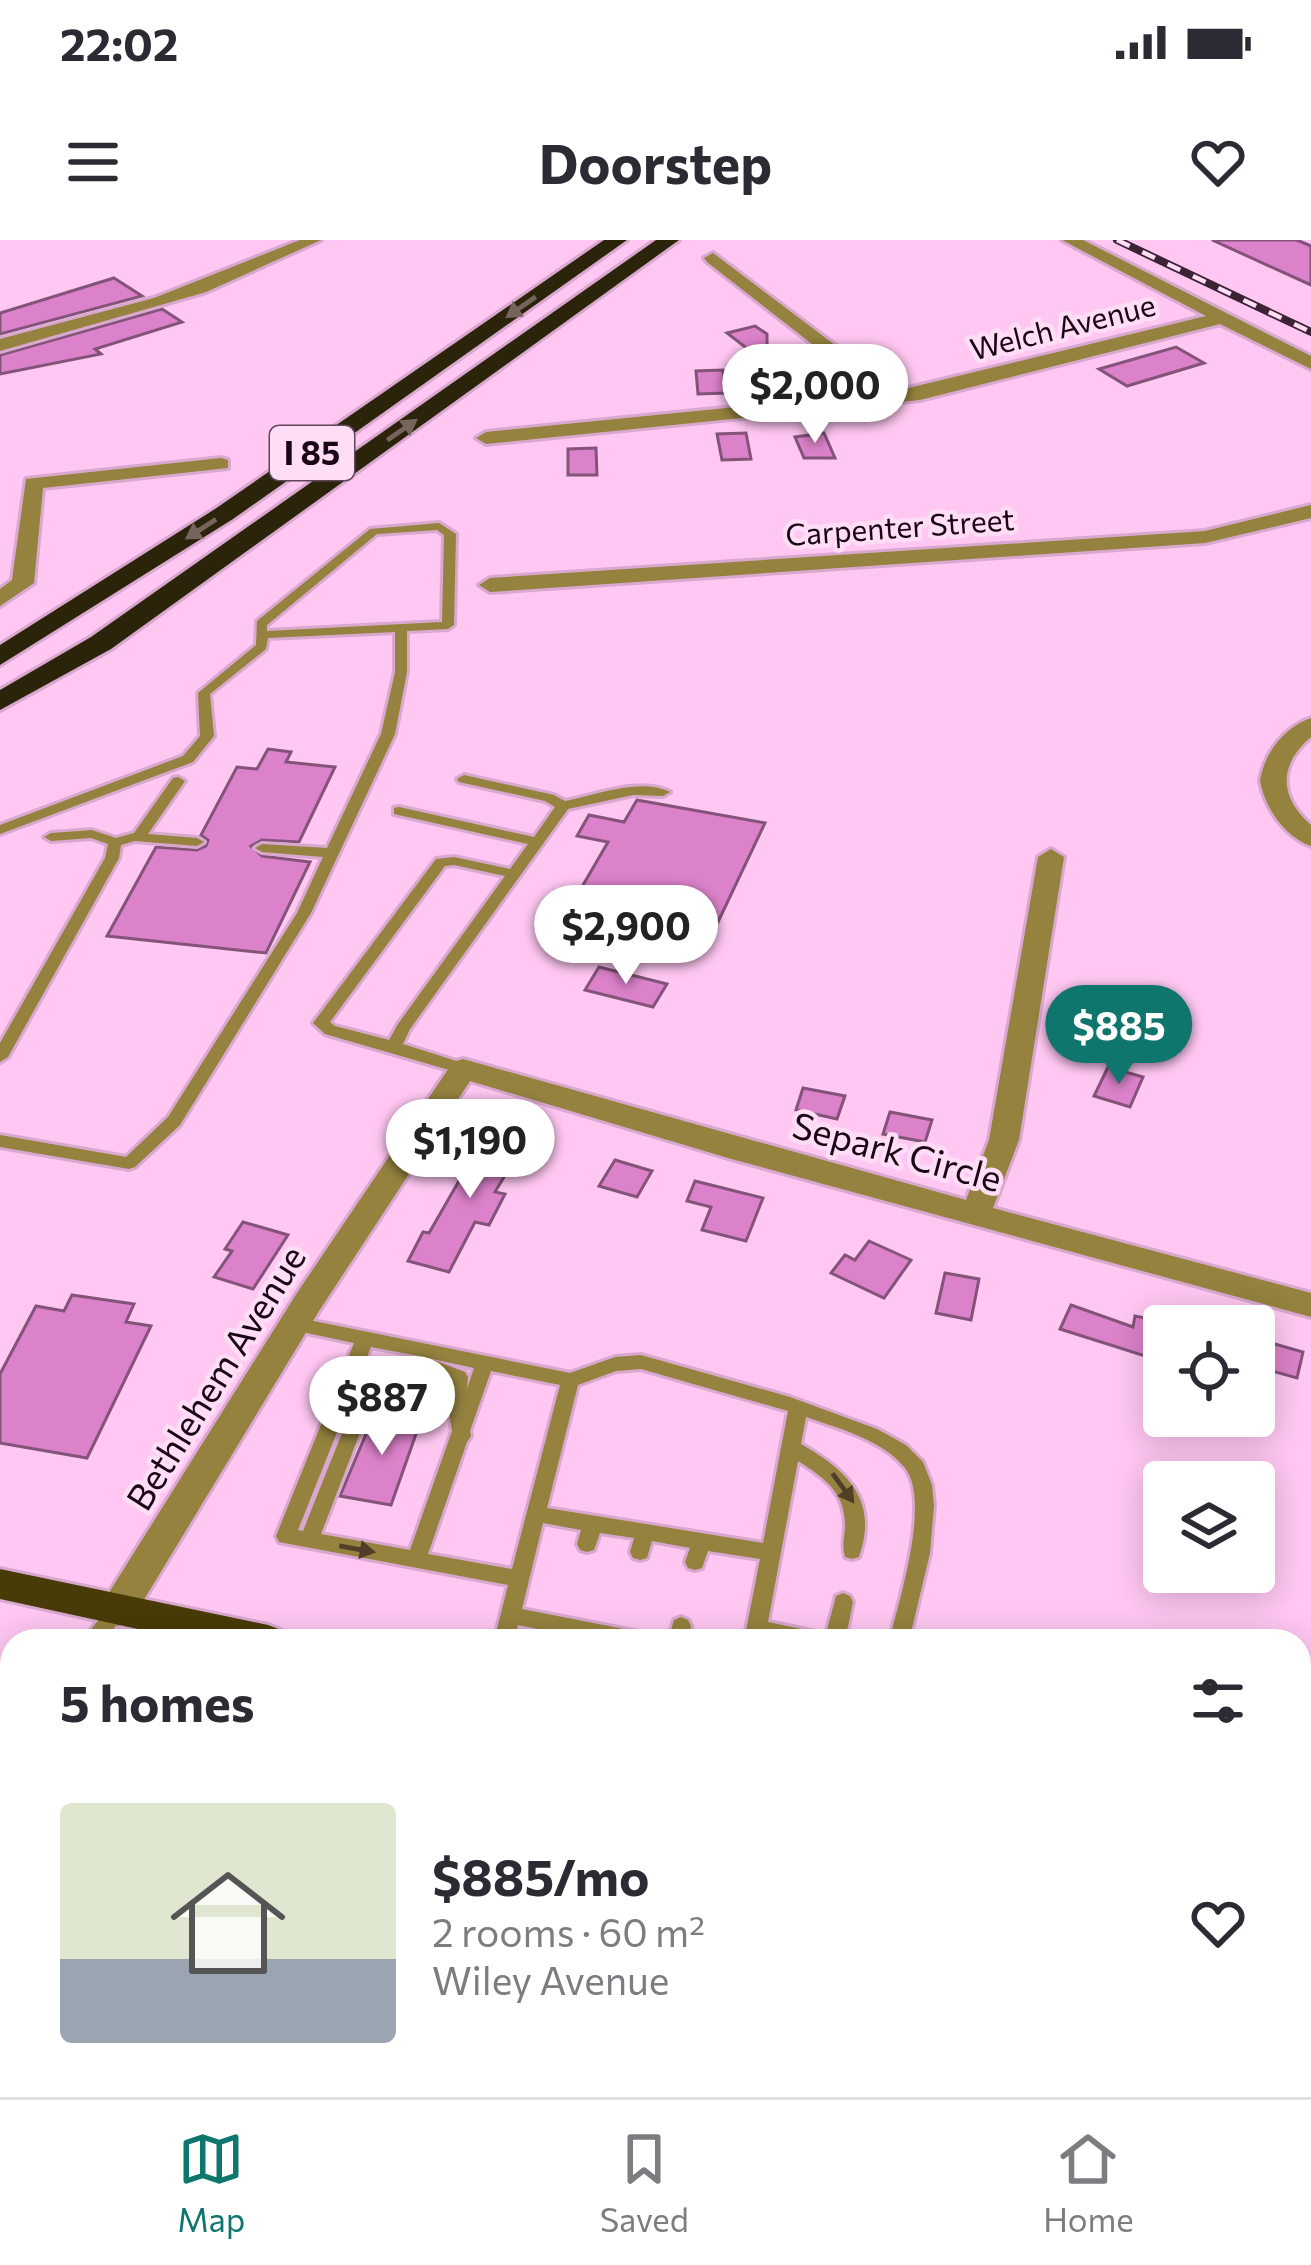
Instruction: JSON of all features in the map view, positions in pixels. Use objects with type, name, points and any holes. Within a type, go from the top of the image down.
[{"type":"highway","name":"I 85","points":[[0,657],[224,514],[617,240]]},
{"type":"highway","name":"I 85","points":[[0,702],[101,643],[669,240]]},
{"type":"highway","points":[[0,711],[101,643]]},
{"type":"main road","points":[[0,1584],[210,1629]]},
{"type":"street","points":[[0,345],[185,290],[313,240]]},
{"type":"street","points":[[1070,240],[1311,363]]},
{"type":"street","points":[[713,258],[892,397]]},
{"type":"street","name":"Welch Avenue","points":[[486,438],[892,397],[972,383],[1225,317]]},
{"type":"street","points":[[0,599],[23,583],[33,483],[221,464]]},
{"type":"street","name":"Carpenter Street","points":[[490,585],[1182,539],[1274,524],[1311,511]]},
{"type":"street","points":[[1311,725],[1277,759],[1272,797],[1282,816],[1311,838]]},
{"type":"street","points":[[976,1214],[1004,1140],[1051,857]]},
{"type":"street","name":"Separk Circle","points":[[463,1069],[1311,1305]]},
{"type":"street","name":"Bethlehem Avenue","points":[[118,1610],[294,1324],[463,1069]]},
{"type":"lane","points":[[0,830],[188,759],[207,736],[204,693],[262,646],[261,635],[261,624],[374,531],[446,527],[450,534],[448,625],[261,635]]},
{"type":"lane","points":[[0,1141],[129,1162],[174,1121],[304,914],[397,708],[401,629]]},
{"type":"lane","points":[[464,779],[549,798],[563,806]]},
{"type":"lane","points":[[138,838],[178,781]]},
{"type":"lane","points":[[394,1047],[563,806],[633,790],[663,792]]},
{"type":"lane","points":[[399,811],[537,842]]},
{"type":"lane","points":[[51,837],[92,834],[116,842],[138,838],[197,842]]},
{"type":"lane","points":[[0,1057],[112,858],[116,842]]},
{"type":"lane","points":[[262,848],[332,853]]},
{"type":"lane","points":[[463,1069],[329,1030],[321,1023],[441,862],[514,874]]},
{"type":"lane","points":[[294,1324],[570,1380],[615,1364],[641,1362],[894,1443],[916,1468],[925,1498],[919,1557],[902,1629]]},
{"type":"lane","points":[[365,1339],[286,1536],[519,1579]]},
{"type":"lane","points":[[416,1560],[485,1363]]},
{"type":"lane","points":[[507,1629],[570,1380]]},
{"type":"lane","points":[[309,1540],[360,1408],[384,1383],[416,1386],[456,1403],[462,1436]]},
{"type":"lane","points":[[756,1629],[798,1409]]},
{"type":"lane","points":[[791,1448],[826,1467],[854,1499],[857,1522],[852,1551]]},
{"type":"lane","points":[[536,1514],[593,1523],[643,1542],[698,1552],[771,1553]]},
{"type":"lane","points":[[587,1544],[593,1523]]},
{"type":"lane","points":[[838,1629],[843,1602]]},
{"type":"lane","points":[[102,1629],[118,1610]]},
{"type":"lane","points":[[510,1615],[570,1616],[603,1629]]},
{"type":"lane","points":[[623,1615],[626,1629]]},
{"type":"building","points":[[1212,240],[1297,240],[1311,246],[1311,285]]},
{"type":"building","points":[[114,278],[142,296],[0,334],[0,313]]},
{"type":"building","points":[[162,309],[182,322],[95,349],[101,354],[0,374],[0,355]]},
{"type":"building","points":[[755,326],[767,334],[767,364],[727,333]]},
{"type":"building","points":[[1176,347],[1204,363],[1127,386],[1099,369]]},
{"type":"building","points":[[723,370],[726,393],[698,394],[696,371]]},
{"type":"building","points":[[746,433],[751,459],[722,460],[717,434]]},
{"type":"building","points":[[824,433],[835,458],[804,458],[795,437]]},
{"type":"building","points":[[596,448],[597,475],[568,475],[568,449]]},
{"type":"building","points":[[268,749],[291,752],[286,762],[335,767],[299,842],[262,840],[251,846],[262,856],[310,862],[266,953],[107,936],[156,847],[197,850],[206,846],[208,840],[201,835],[237,767],[257,769]]},
{"type":"building","points":[[637,800],[765,823],[718,922],[579,892],[608,842],[577,836],[589,815],[624,822]]},
{"type":"building","points":[[599,967],[667,984],[653,1007],[585,990]]},
{"type":"building","points":[[1108,1067],[1143,1077],[1130,1107],[1094,1096]]},
{"type":"building","points":[[803,1088],[845,1096],[837,1119],[796,1110]]},
{"type":"building","points":[[890,1112],[932,1120],[925,1142],[883,1134]]},
{"type":"building","points":[[490,1127],[528,1137],[495,1192],[505,1194],[489,1225],[475,1222],[449,1272],[408,1261],[423,1232],[429,1233]]},
{"type":"building","points":[[615,1160],[652,1171],[637,1197],[599,1186]]},
{"type":"building","points":[[695,1181],[763,1198],[746,1241],[702,1230],[711,1207],[687,1201]]},
{"type":"building","points":[[243,1222],[288,1235],[253,1289],[214,1277],[232,1251],[225,1249]]},
{"type":"building","points":[[869,1241],[911,1260],[884,1298],[831,1273],[845,1255],[855,1260]]},
{"type":"building","points":[[945,1273],[979,1279],[971,1320],[936,1313]]},
{"type":"building","points":[[72,1295],[134,1304],[126,1322],[151,1326],[87,1458],[0,1443],[0,1374],[36,1306],[64,1311]]},
{"type":"building","points":[[1071,1305],[1133,1327],[1135,1316],[1143,1318],[1143,1355],[1060,1329]]},
{"type":"building","points":[[1275,1344],[1303,1352],[1297,1378],[1275,1372]]},
{"type":"building","points":[[376,1410],[422,1417],[391,1505],[340,1496]]},
{"type":"railway","points":[[1117,240],[1311,332]]}]
